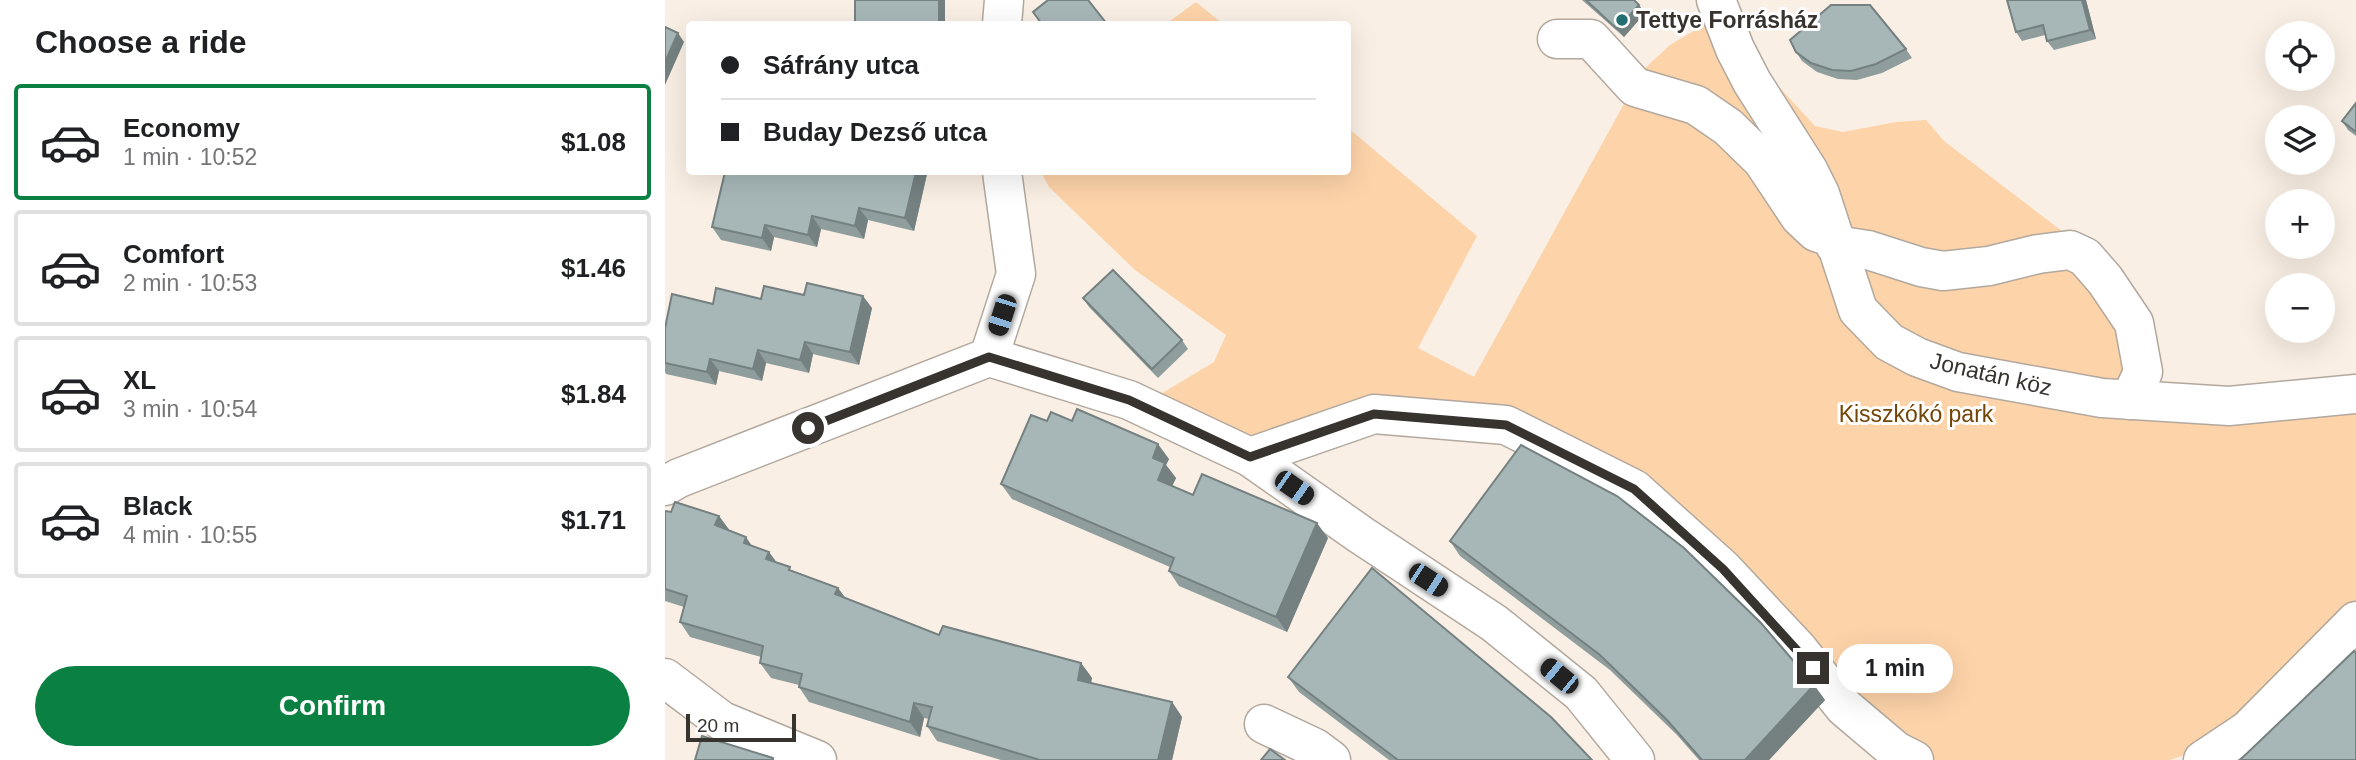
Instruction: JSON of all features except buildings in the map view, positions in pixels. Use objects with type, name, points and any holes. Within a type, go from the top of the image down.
[{"type":"street","points":[[1002,21],[1003,0]]},
{"type":"street","name":"Jonatán köz","points":[[1716,0],[1735,49],[1752,82],[1808,170],[1820,194],[1858,310],[1889,342],[1917,357],[1958,372],[2102,398],[2229,406],[2356,394]]},
{"type":"street","points":[[1557,39],[1591,39],[1635,87],[1696,105],[1728,127],[1762,160],[1800,217],[1816,232],[1834,242],[1943,271],[1989,266],[2038,254],[2070,250],[2085,257],[2105,280],[2134,323],[2143,372],[2130,400]]},
{"type":"street","points":[[989,357],[1016,274],[1002,175]]},
{"type":"street","points":[[665,486],[679,478],[989,357],[1129,400],[1250,457],[1360,535],[1495,624],[1581,693],[1635,760]]},
{"type":"street","points":[[1250,457],[1374,414],[1506,425],[1634,489],[1723,569],[1798,649],[1844,707],[1896,751],[1914,760]]},
{"type":"street","points":[[2203,760],[2248,730],[2356,621]]},
{"type":"street","points":[[666,681],[722,721],[817,760]]},
{"type":"street","points":[[1264,724],[1315,748],[1331,760]]},
{"type":"green space","points":[[1196,2],[1219,21],[1170,21]]},
{"type":"green space","name":"Kisszkókó park","points":[[1704,25],[1727,31],[1815,126],[1843,132],[1896,122],[1926,120],[1944,141],[2067,235],[2150,386],[2227,393],[2356,378],[2356,605],[2243,720],[2190,753],[2170,760],[1935,760],[1908,747],[1572,446],[1329,411],[1249,437],[1159,395],[1214,362],[1226,335],[1135,270],[1049,187],[1043,175],[1351,175],[1351,131],[1477,236],[1418,348],[1474,377],[1642,71],[1670,45]]},
{"type":"place","name":"Tettye Forrásház","points":[[1622,20]]},
{"type":"route","points":[[808,428],[989,357],[1129,400],[1250,457],[1374,414],[1506,425],[1634,489],[1723,569],[1813,668]]}]
